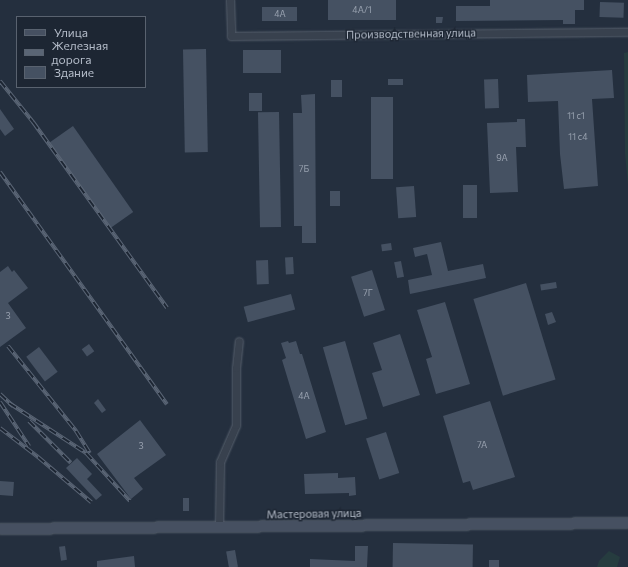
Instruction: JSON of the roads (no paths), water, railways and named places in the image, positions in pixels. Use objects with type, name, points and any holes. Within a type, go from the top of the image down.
[{"type":"main road","name":"Мастеровая улица","points":[[0,529],[628,523]]},
{"type":"street","name":"Производственная улица","points":[[230,0],[231,36],[628,32]]},
{"type":"street","points":[[218,527],[220,462],[236,424],[236,368],[238,341]]},
{"type":"railway","points":[[0,81],[33,122],[167,308]]},
{"type":"railway","points":[[0,172],[167,404]]},
{"type":"railway","points":[[8,346],[76,431],[90,453]]},
{"type":"railway","points":[[0,394],[13,406]]},
{"type":"railway","points":[[0,402],[29,446]]},
{"type":"railway","points":[[9,403],[86,453],[130,501]]},
{"type":"railway","points":[[29,421],[71,463]]},
{"type":"railway","points":[[0,428],[38,457],[91,502]]}]
